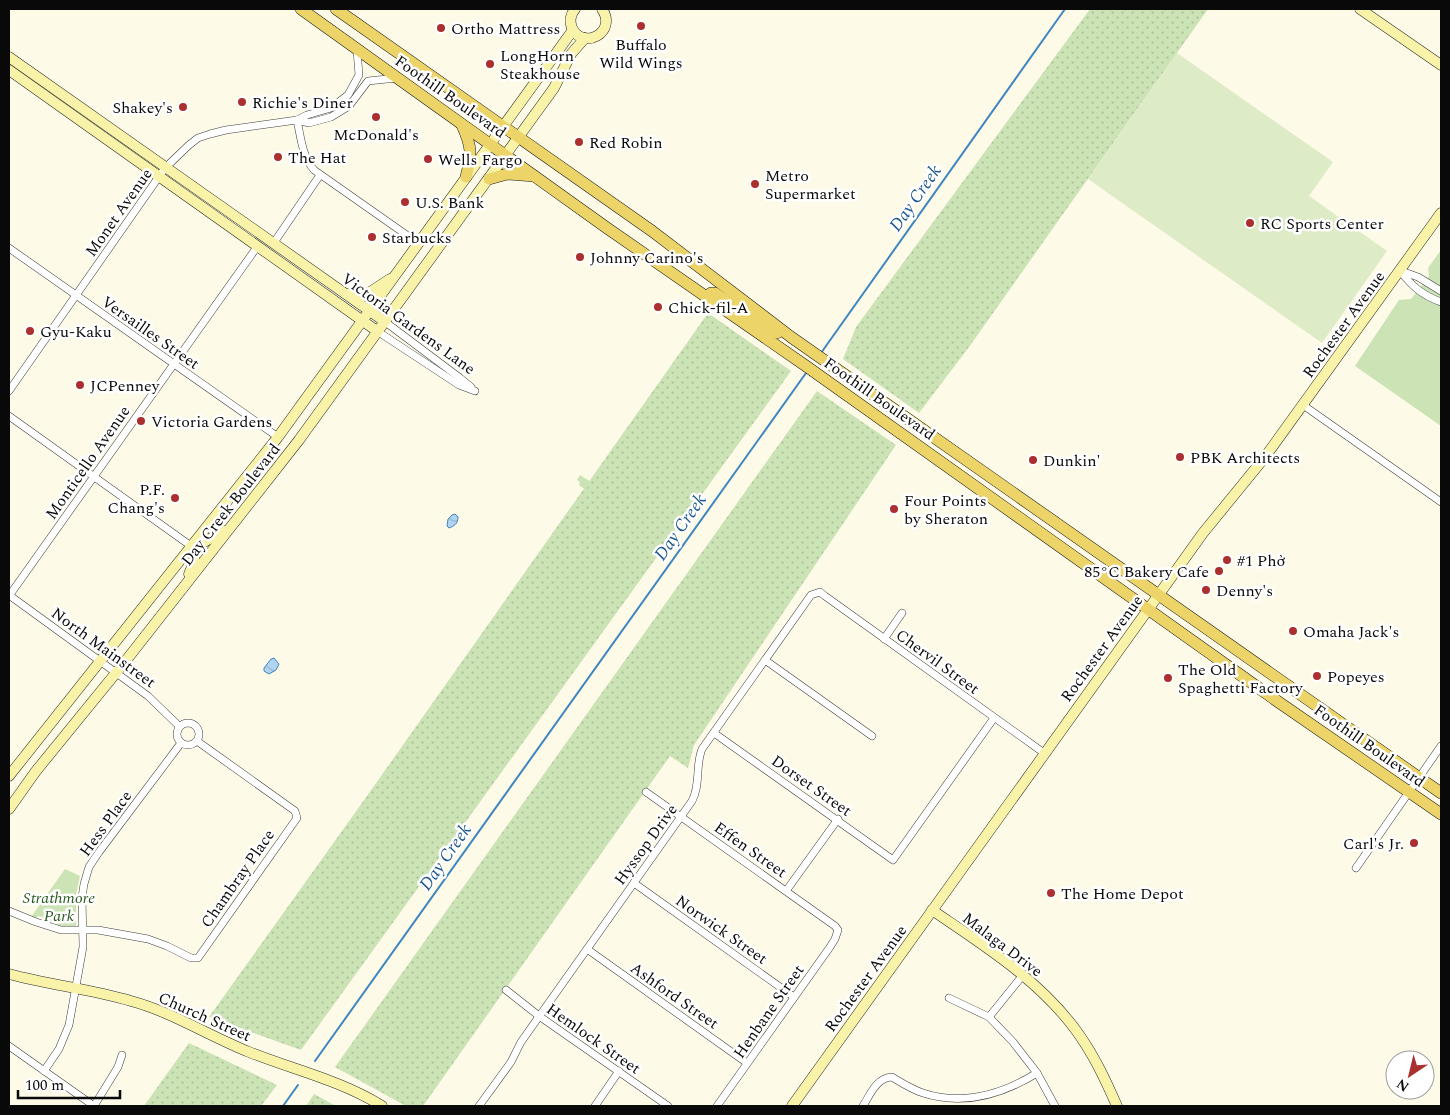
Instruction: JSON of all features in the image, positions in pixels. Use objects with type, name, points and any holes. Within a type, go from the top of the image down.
[{"type":"main road","name":"Foothill Boulevard","points":[[301,9],[534,176],[810,368],[1148,609],[1441,814]]},
{"type":"main road","name":"Foothill Boulevard","points":[[336,9],[658,235],[791,337],[1441,793]]},
{"type":"main road","points":[[575,9],[571,18],[573,30],[584,38],[594,37],[602,32],[606,23],[605,11]]},
{"type":"main road","points":[[1360,9],[1441,65]]},
{"type":"main road","name":"Day Creek Boulevard","points":[[9,776],[278,437],[573,30]]},
{"type":"main road","name":"Day Creek Boulevard","points":[[9,809],[36,771],[299,440],[554,88],[571,54],[584,38]]},
{"type":"main road","name":"Victoria Gardens Lane","points":[[9,57],[384,321]]},
{"type":"main road","name":"Victoria Gardens Lane","points":[[9,70],[159,178],[377,330]]},
{"type":"main road","points":[[462,125],[468,138],[471,156],[466,177]]},
{"type":"main road","points":[[489,179],[507,174],[534,176]]},
{"type":"main road","name":"Rochester Avenue","points":[[792,1106],[1203,533],[1265,458],[1441,213]]},
{"type":"main road","points":[[344,294],[364,296],[394,276]]},
{"type":"main road","points":[[707,297],[715,292],[771,331],[791,337]]},
{"type":"main road","points":[[184,587],[195,560],[191,546],[206,541],[233,524]]},
{"type":"main road","name":"Malaga Drive","points":[[932,910],[1023,975],[1048,998],[1075,1029],[1101,1069],[1117,1106]]},
{"type":"main road","name":"Church Street","points":[[9,974],[119,998],[155,1008],[248,1052],[349,1088],[382,1106]]},
{"type":"street","name":"Monet Avenue","points":[[9,391],[165,168],[183,150],[204,136],[226,130],[297,120],[331,108],[348,95],[359,75],[357,50]]},
{"type":"street","name":"Monet Avenue","points":[[297,120],[309,123],[331,117],[349,106],[368,81],[397,78]]},
{"type":"street","points":[[297,120],[307,162],[320,175],[418,243]]},
{"type":"street","points":[[273,244],[320,175]]},
{"type":"street","name":"Monticello Avenue","points":[[9,596],[257,247]]},
{"type":"street","name":"Versailles Street","points":[[9,248],[278,437]]},
{"type":"street","points":[[1400,271],[1418,277],[1441,291]]},
{"type":"street","points":[[1400,271],[1412,286],[1441,302]]},
{"type":"street","name":"Victoria Gardens Lane","points":[[377,330],[459,385],[475,391],[384,321]]},
{"type":"street","points":[[1303,405],[1441,502]]},
{"type":"street","points":[[9,416],[191,546]]},
{"type":"street","name":"Chervil Street","points":[[815,592],[820,592],[1044,754]]},
{"type":"street","name":"Hyssop Drive","points":[[479,1106],[511,1062],[517,1048],[539,1016],[692,801],[697,790],[700,756],[714,732],[808,599],[815,592]]},
{"type":"street","name":"North Mainstreet","points":[[9,596],[116,672],[156,703],[179,726]]},
{"type":"street","points":[[884,639],[902,613]]},
{"type":"street","points":[[765,660],[872,736]]},
{"type":"street","name":"Dorset Street","points":[[714,732],[893,860],[994,718]]},
{"type":"street","points":[[188,722],[194,725],[199,734],[197,741],[190,745],[181,743],[177,736],[179,726],[188,722]]},
{"type":"street","name":"Chambray Place","points":[[84,930],[142,938],[167,946],[191,958],[198,958],[297,818],[295,811],[197,741]]},
{"type":"street","name":"Hess Place","points":[[44,1071],[59,1049],[66,1034],[83,948],[82,891],[89,867],[181,743]]},
{"type":"street","points":[[1356,868],[1441,746]]},
{"type":"street","name":"Effen Street","points":[[646,792],[838,930]]},
{"type":"street","points":[[786,891],[838,820]]},
{"type":"street","name":"Norwick Street","points":[[634,883],[794,997]]},
{"type":"street","points":[[9,911],[56,929],[84,930]]},
{"type":"street","name":"Henbane Street","points":[[717,1106],[835,939],[838,930]]},
{"type":"street","name":"Ashford Street","points":[[586,949],[747,1064]]},
{"type":"street","points":[[989,1018],[1023,975]]},
{"type":"street","name":"Hemlock Street","points":[[506,990],[539,1016],[668,1106]]},
{"type":"street","points":[[949,998],[989,1018],[1013,1042],[1037,1073],[1055,1106]]},
{"type":"street","points":[[9,1046],[94,1106],[118,1067],[122,1055]]},
{"type":"street","points":[[594,1106],[619,1071]]},
{"type":"street","points":[[863,1106],[876,1085],[887,1077],[892,1077],[923,1093],[935,1096],[965,1098],[986,1096],[1005,1090],[1018,1085],[1037,1073]]},
{"type":"green space","points":[[1090,9],[1208,9],[969,347],[919,413],[843,359],[856,327]]},
{"type":"green space","name":"RC Sports Center","points":[[1177,53],[1333,162],[1309,196],[1387,251],[1322,343],[1088,179]]},
{"type":"green space","points":[[1441,250],[1441,426],[1355,366],[1399,300],[1411,299],[1429,276],[1428,268]]},
{"type":"green space","points":[[708,313],[791,371],[301,1050],[209,1017],[362,803]]},
{"type":"green space","points":[[817,391],[896,445],[694,745],[688,768],[670,756],[423,1106],[406,1106],[335,1067]]},
{"type":"green space","points":[[580,475],[591,482],[586,490],[579,485],[580,482],[577,480]]},
{"type":"green space","name":"Strathmore Park","points":[[65,869],[80,876],[76,894],[76,928],[59,926],[57,923],[39,916],[31,917]]},
{"type":"green space","points":[[189,1043],[277,1085],[261,1106],[144,1106]]},
{"type":"green space","points":[[314,1094],[336,1106],[306,1106]]},
{"type":"water","points":[[455,514],[458,517],[457,521],[449,528],[447,526],[448,519]]},
{"type":"water","points":[[274,658],[279,664],[276,670],[269,674],[264,671],[264,668]]},
{"type":"waterway","name":"Day Creek","points":[[821,353],[1065,9]]},
{"type":"waterway","name":"Day Creek","points":[[315,1061],[806,373]]},
{"type":"waterway","name":"Day Creek","points":[[283,1106],[298,1085]]},
{"type":"place","name":"Buffalo Wild Wings","points":[[641,26]]},
{"type":"place","name":"Ortho Mattress","points":[[441,28]]},
{"type":"place","name":"LongHorn Steakhouse","points":[[490,64]]},
{"type":"place","name":"Richie's Diner","points":[[242,102]]},
{"type":"place","name":"Shakey's","points":[[183,107]]},
{"type":"place","name":"McDonald's","points":[[376,117]]},
{"type":"place","name":"Red Robin","points":[[579,142]]},
{"type":"place","name":"The Hat","points":[[278,157]]},
{"type":"place","name":"Wells Fargo","points":[[428,159]]},
{"type":"place","name":"Metro Supermarket","points":[[755,184]]},
{"type":"place","name":"U.S. Bank","points":[[405,202]]},
{"type":"place","name":"RC Sports Center","points":[[1250,223]]},
{"type":"place","name":"Starbucks","points":[[372,237]]},
{"type":"place","name":"Johnny Carino's","points":[[580,257]]},
{"type":"place","name":"Chick-fil-A","points":[[658,307]]},
{"type":"place","name":"Gyu-Kaku","points":[[30,331]]},
{"type":"place","name":"JCPenney","points":[[80,385]]},
{"type":"place","name":"Victoria Gardens","points":[[141,421]]},
{"type":"place","name":"PBK Architects","points":[[1180,457]]},
{"type":"place","name":"Dunkin'","points":[[1033,460]]},
{"type":"place","name":"P.F. Chang's","points":[[175,498]]},
{"type":"place","name":"Four Points by Sheraton","points":[[894,509]]},
{"type":"place","name":"#1 Phở","points":[[1227,560]]},
{"type":"place","name":"85°C Bakery Cafe","points":[[1219,571]]},
{"type":"place","name":"Denny's","points":[[1206,590]]},
{"type":"place","name":"Omaha Jack's","points":[[1293,631]]},
{"type":"place","name":"Popeyes","points":[[1317,676]]},
{"type":"place","name":"The Old Spaghetti Factory","points":[[1168,678]]},
{"type":"place","name":"Carl's Jr.","points":[[1414,843]]},
{"type":"place","name":"The Home Depot","points":[[1051,893]]}]
